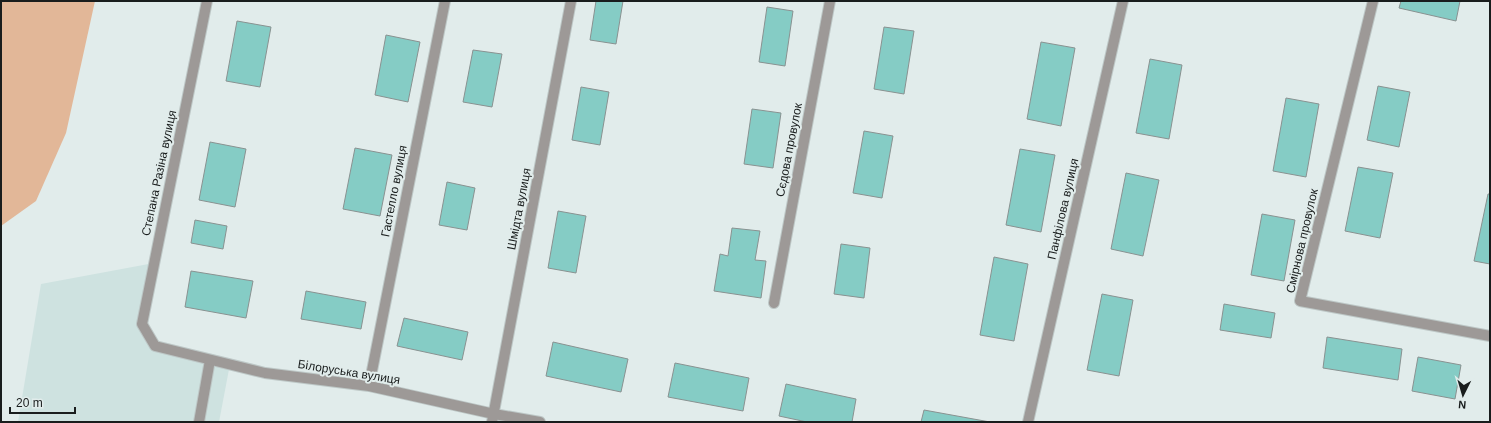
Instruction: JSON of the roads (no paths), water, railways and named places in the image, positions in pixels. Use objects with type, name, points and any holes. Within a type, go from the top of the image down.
[{"type":"street","name":"Степана Разіна вулиця","points":[[155,346],[142,324],[207,1]]},
{"type":"street","name":"Гастелло вулиця","points":[[369,386],[445,1]]},
{"type":"street","name":"Шмідта вулиця","points":[[493,418],[571,1]]},
{"type":"street","name":"Сєдова провулок","points":[[774,303],[830,1]]},
{"type":"street","name":"Панфілова вулиця","points":[[1028,422],[1123,1]]},
{"type":"street","name":"Смірнова провулок","points":[[1373,1],[1300,301],[1490,336]]},
{"type":"street","name":"Білоруська вулиця","points":[[155,346],[265,373],[369,386],[493,418],[540,422]]},
{"type":"street","points":[[199,422],[210,360]]}]
